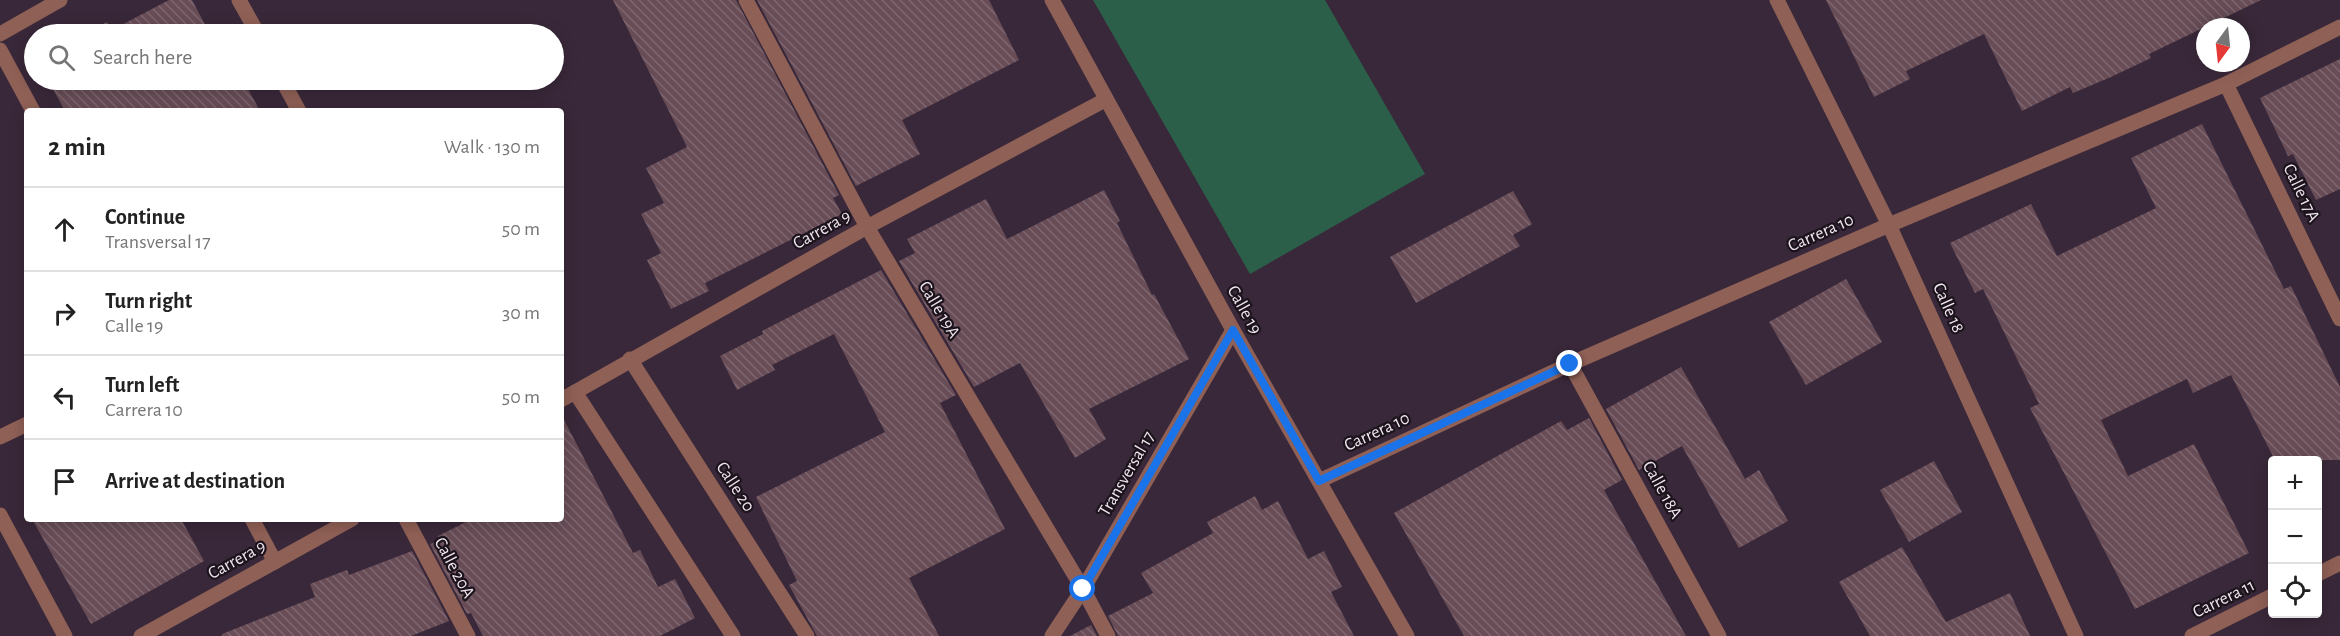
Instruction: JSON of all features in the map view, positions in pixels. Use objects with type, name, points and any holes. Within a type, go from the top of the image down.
[{"type":"street","points":[[0,34],[60,0]]},
{"type":"street","points":[[239,0],[252,24]]},
{"type":"street","name":"Calle 19A","points":[[746,0],[867,227],[1083,589],[1108,636]]},
{"type":"street","name":"Calle 19","points":[[1052,0],[1233,330],[1407,636]]},
{"type":"street","name":"Calle 18","points":[[1777,0],[1889,225],[2076,636]]},
{"type":"street","name":"Carrera 10","points":[[1319,481],[1570,364],[1889,225],[2226,84],[2340,27]]},
{"type":"street","points":[[0,50],[31,108]]},
{"type":"street","name":"Calle 17A","points":[[2226,84],[2340,319]]},
{"type":"street","points":[[287,90],[297,108]]},
{"type":"street","name":"Carrera 9","points":[[564,398],[867,227],[1105,100]]},
{"type":"street","name":"Transversal 17","points":[[1052,636],[1083,589],[1233,330]]},
{"type":"street","name":"Calle 20","points":[[630,359],[807,636]]},
{"type":"street","name":"Calle 18A","points":[[1570,364],[1719,636]]},
{"type":"street","points":[[575,392],[733,636]]},
{"type":"street","points":[[0,437],[24,425]]},
{"type":"street","points":[[0,516],[65,636]]},
{"type":"street","points":[[254,522],[275,562]]},
{"type":"street","name":"Carrera 9","points":[[141,636],[347,522]]},
{"type":"street","name":"Calle 20A","points":[[408,522],[468,636]]},
{"type":"street","points":[[2322,572],[2340,563]]},
{"type":"street","name":"Carrera 11","points":[[2192,636],[2268,598]]},
{"type":"green space","points":[[1093,0],[1325,0],[1425,174],[1250,274]]},
{"type":"building","points":[[169,0],[192,0],[205,24],[123,24]]},
{"type":"building","points":[[613,0],[736,0],[839,195],[833,198],[842,214],[705,283],[709,291],[671,309],[647,260],[661,253],[641,214],[664,203],[646,168],[687,147]]},
{"type":"building","points":[[757,0],[989,0],[1019,60],[902,120],[920,154],[856,186]]},
{"type":"building","points":[[1826,0],[2261,0],[2224,18],[2196,18],[2196,31],[2149,54],[2151,58],[2073,93],[2070,87],[2022,111],[1984,34],[1906,71],[1910,79],[1874,97]]},
{"type":"building","points":[[2340,59],[2340,189],[2316,200],[2293,154],[2288,156],[2260,98]]},
{"type":"building","points":[[53,90],[248,90],[258,108],[63,108]]},
{"type":"building","points":[[2202,124],[2284,289],[2291,286],[2340,387],[2340,460],[2322,460],[2322,456],[2273,456],[2231,375],[2193,393],[2187,379],[2101,420],[2128,476],[2194,444],[2249,553],[2135,609],[2030,408],[2039,404],[1983,289],[1975,293],[1950,243],[2031,204],[2057,256],[2156,208],[2131,158]]},
{"type":"building","points":[[1104,190],[1120,221],[1117,223],[1152,295],[1154,294],[1189,359],[1089,409],[1106,439],[1075,458],[1020,363],[974,387],[899,261],[915,253],[907,239],[986,199],[1007,239]]},
{"type":"building","points":[[1513,191],[1532,224],[1513,235],[1520,246],[1416,303],[1390,257]]},
{"type":"building","points":[[881,270],[956,395],[940,403],[1005,529],[909,578],[939,636],[817,636],[789,585],[797,581],[756,497],[885,432],[834,334],[772,365],[775,370],[737,390],[720,356],[763,334],[762,331]]},
{"type":"building","points":[[1846,279],[1882,342],[1806,385],[1769,322]]},
{"type":"building","points":[[1681,367],[1745,479],[1759,470],[1788,521],[1739,548],[1682,446],[1639,470],[1606,409]]},
{"type":"building","points":[[1589,418],[1622,480],[1604,490],[1686,636],[1464,636],[1394,513],[1561,421],[1567,430]]},
{"type":"building","points":[[564,420],[633,553],[640,550],[658,587],[675,579],[695,618],[660,636],[483,636],[471,613],[467,614],[430,544],[440,540],[438,536],[466,522],[564,522]]},
{"type":"building","points":[[1934,461],[1962,512],[1909,542],[1880,490]]},
{"type":"building","points":[[1255,496],[1262,510],[1278,501],[1308,559],[1324,551],[1342,587],[1331,592],[1354,636],[1118,636],[1108,616],[1153,593],[1141,573],[1213,533],[1207,522]]},
{"type":"building","points":[[34,522],[183,522],[204,561],[91,624]]},
{"type":"building","points":[[1902,547],[1946,622],[2010,593],[2030,636],[1870,636],[1839,582]]},
{"type":"building","points":[[412,551],[449,621],[411,636],[222,636],[222,634],[315,597],[310,584],[347,570],[349,575]]},
{"type":"building","points":[[1091,625],[1097,636],[1070,636]]},
{"type":"route","points":[[1083,589],[1233,330],[1319,481],[1570,364]]}]
